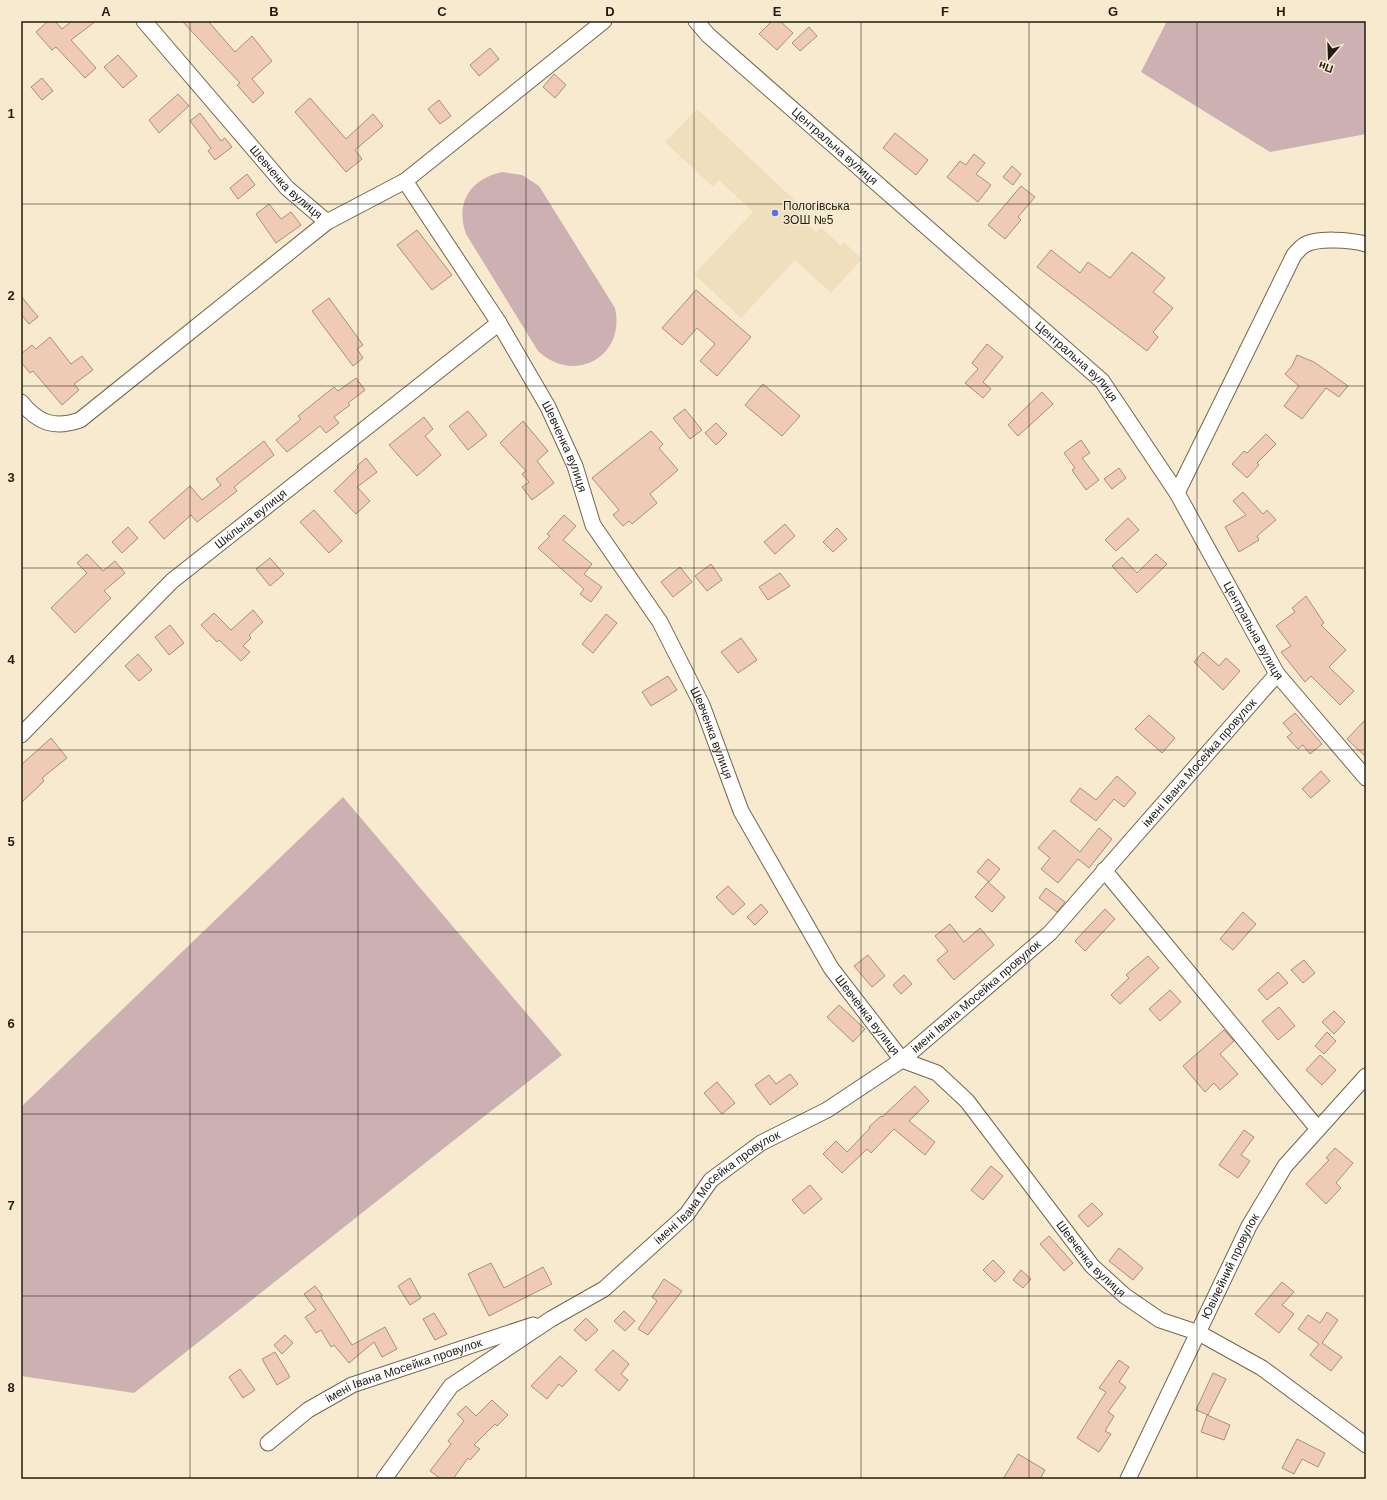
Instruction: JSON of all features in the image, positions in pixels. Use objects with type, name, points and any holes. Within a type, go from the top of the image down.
[{"type":"street","name":"Шевченка вулиця","points":[[144,21],[287,188],[326,222],[405,181],[499,323],[548,408],[576,466],[593,525],[660,622],[702,705],[741,812],[831,968],[902,1060],[937,1074],[967,1101],[1092,1266],[1120,1291],[1160,1320],[1199,1333],[1262,1368],[1366,1445]]},
{"type":"street","points":[[405,181],[604,21]]},
{"type":"street","name":"Центральна вулиця","points":[[696,21],[708,35],[1102,381],[1178,493],[1277,674],[1366,778]]},
{"type":"street","points":[[21,402],[31,415],[43,421],[68,425],[80,420],[326,222]]},
{"type":"street","points":[[1178,493],[1294,255],[1303,246],[1317,241],[1354,241],[1366,244]]},
{"type":"street","name":"Шкільна вулиця","points":[[21,735],[172,581],[499,323]]},
{"type":"street","name":"імені Івана Мосейка провулок","points":[[384,1479],[451,1386],[550,1319],[604,1289],[687,1214],[711,1180],[761,1143],[827,1110],[902,1060],[1050,933],[1277,674]]},
{"type":"street","points":[[1104,870],[1318,1129]]},
{"type":"street","name":"Ювілейний провулок","points":[[1128,1479],[1249,1226],[1285,1166],[1366,1076]]},
{"type":"street","name":"імені Івана Мосейка провулок","points":[[268,1443],[308,1410],[352,1385],[550,1319]]},
{"type":"shaded area","points":[[1167,21],[1366,21],[1366,134],[1270,152],[1141,72]]},
{"type":"shaded area","name":"Пологівська ЗОШ №5","points":[[697,109],[803,208],[797,215],[816,232],[821,227],[841,246],[844,242],[862,259],[831,293],[795,260],[741,318],[694,274],[753,212],[719,180],[713,187],[665,142]]},
{"type":"shaded area","points":[[502,172],[522,175],[539,186],[615,308],[616,325],[613,340],[605,352],[594,361],[581,365],[567,366],[552,361],[538,351],[466,234],[462,212],[468,194],[481,180]]},
{"type":"shaded area","points":[[343,797],[562,1055],[134,1393],[21,1376],[21,1107]]},
{"type":"building","points":[[48,21],[55,21],[62,29],[72,21],[96,21],[71,40],[96,68],[85,78],[56,47],[52,50],[36,32]]},
{"type":"building","points":[[182,21],[208,21],[235,52],[252,36],[272,61],[252,79],[264,93],[253,103],[237,85],[240,83]]},
{"type":"building","points":[[772,21],[780,21],[793,33],[777,50],[759,34]]},
{"type":"building","points":[[809,27],[817,36],[800,51],[792,43]]},
{"type":"building","points":[[490,48],[499,59],[479,76],[470,65]]},
{"type":"building","points":[[118,55],[137,76],[123,88],[104,67]]},
{"type":"building","points":[[554,74],[566,85],[555,98],[543,87]]},
{"type":"building","points":[[42,78],[53,91],[42,100],[31,87]]},
{"type":"building","points":[[178,94],[189,106],[159,133],[149,120]]},
{"type":"building","points":[[310,98],[346,139],[373,114],[383,126],[355,150],[362,159],[346,172],[295,112]]},
{"type":"building","points":[[439,100],[451,116],[440,124],[428,109]]},
{"type":"building","points":[[200,113],[221,141],[225,138],[232,147],[215,160],[208,151],[211,148],[190,121]]},
{"type":"building","points":[[895,133],[928,160],[916,175],[883,148]]},
{"type":"building","points":[[974,154],[985,163],[976,174],[991,185],[978,202],[947,177],[960,161],[966,165]]},
{"type":"building","points":[[1012,166],[1021,174],[1013,185],[1003,177]]},
{"type":"building","points":[[247,174],[255,185],[238,199],[230,188]]},
{"type":"building","points":[[1021,186],[1035,197],[1018,217],[1021,220],[1005,239],[988,225]]},
{"type":"building","points":[[269,204],[281,219],[291,212],[301,225],[276,243],[256,214]]},
{"type":"building","points":[[417,230],[452,275],[432,290],[397,245]]},
{"type":"building","points":[[1051,250],[1080,273],[1088,262],[1110,278],[1132,252],[1165,278],[1153,292],[1173,308],[1153,332],[1158,337],[1147,351],[1037,267]]},
{"type":"building","points":[[696,290],[751,337],[717,376],[700,361],[715,344],[697,328],[682,345],[662,328]]},
{"type":"building","points":[[21,296],[38,317],[29,324],[21,314]]},
{"type":"building","points":[[329,298],[363,345],[357,349],[363,358],[353,366],[312,311]]},
{"type":"building","points":[[50,337],[71,364],[82,356],[93,370],[74,384],[79,390],[62,405],[33,371],[30,373],[21,362],[21,354],[32,345],[36,349]]},
{"type":"building","points":[[987,344],[1003,357],[983,382],[991,389],[983,398],[965,383],[978,369],[972,363]]},
{"type":"building","points":[[1297,355],[1314,362],[1348,386],[1339,397],[1326,388],[1302,419],[1284,406],[1299,386],[1285,374],[1292,366]]},
{"type":"building","points":[[356,378],[365,390],[348,403],[350,405],[334,417],[339,423],[326,433],[320,426],[287,452],[276,440],[301,419],[298,416],[334,387],[338,391]]},
{"type":"building","points":[[763,384],[800,416],[782,436],[745,405]]},
{"type":"building","points":[[1042,392],[1053,404],[1018,436],[1008,425]]},
{"type":"building","points":[[685,409],[702,430],[690,439],[673,418]]},
{"type":"building","points":[[468,411],[487,435],[468,450],[449,426]]},
{"type":"building","points":[[424,417],[433,429],[425,436],[441,455],[417,476],[389,445]]},
{"type":"building","points":[[523,421],[548,451],[537,461],[554,483],[532,500],[522,487],[529,482],[522,474],[526,471],[500,443]]},
{"type":"building","points":[[716,423],[727,434],[716,445],[705,433]]},
{"type":"building","points":[[651,431],[663,444],[659,448],[678,470],[650,494],[657,503],[632,524],[629,521],[623,526],[613,515],[619,510],[592,478]]},
{"type":"building","points":[[1266,434],[1276,444],[1257,463],[1259,465],[1247,478],[1232,464],[1244,451],[1247,453]]},
{"type":"building","points":[[1081,440],[1090,453],[1082,458],[1099,480],[1086,490],[1072,470],[1075,468],[1064,453]]},
{"type":"building","points":[[264,441],[274,455],[234,487],[237,491],[197,522],[191,515],[164,539],[149,522],[190,486],[202,500],[221,485],[216,479]]},
{"type":"building","points":[[366,458],[377,472],[357,487],[370,501],[356,514],[334,491],[358,468],[357,466]]},
{"type":"building","points":[[1119,468],[1126,478],[1112,489],[1104,479]]},
{"type":"building","points":[[1243,492],[1263,514],[1267,510],[1276,520],[1257,536],[1259,540],[1239,552],[1225,527],[1246,515],[1233,501]]},
{"type":"building","points":[[314,510],[342,541],[329,553],[300,522]]},
{"type":"building","points":[[564,515],[576,526],[563,540],[592,564],[584,574],[602,587],[591,602],[580,594],[584,589],[538,548],[550,536],[547,534]]},
{"type":"building","points":[[1128,518],[1139,530],[1116,551],[1105,540]]},
{"type":"building","points":[[785,524],[795,536],[775,554],[764,542]]},
{"type":"building","points":[[128,527],[138,538],[122,553],[112,542]]},
{"type":"building","points":[[837,528],[847,539],[833,552],[823,542]]},
{"type":"building","points":[[87,554],[103,571],[115,561],[125,573],[104,591],[111,598],[75,633],[51,608],[87,573],[77,563]]},
{"type":"building","points":[[1156,554],[1167,564],[1137,593],[1112,566],[1122,557],[1137,573]]},
{"type":"building","points":[[270,558],[284,574],[270,586],[256,569]]},
{"type":"building","points":[[711,564],[722,580],[707,591],[695,576]]},
{"type":"building","points":[[680,567],[692,582],[673,597],[661,582]]},
{"type":"building","points":[[780,573],[790,586],[768,600],[759,587]]},
{"type":"building","points":[[1306,596],[1324,623],[1321,625],[1346,650],[1329,667],[1354,691],[1340,705],[1311,676],[1305,682],[1281,652],[1291,646],[1276,626],[1295,612],[1292,608]]},
{"type":"building","points":[[253,610],[263,622],[249,635],[251,638],[243,646],[250,652],[241,661],[219,640],[217,642],[201,625],[214,613],[231,630]]},
{"type":"building","points":[[606,614],[617,623],[593,653],[582,644]]},
{"type":"building","points":[[170,625],[184,643],[169,655],[155,637]]},
{"type":"building","points":[[741,638],[757,660],[738,673],[721,652]]},
{"type":"building","points":[[1203,652],[1219,666],[1226,658],[1240,671],[1223,690],[1194,662]]},
{"type":"building","points":[[138,654],[152,670],[139,681],[125,666]]},
{"type":"building","points":[[668,676],[677,690],[651,706],[642,692]]},
{"type":"building","points":[[1295,713],[1322,744],[1310,754],[1303,745],[1298,749],[1287,737],[1292,733],[1283,723]]},
{"type":"building","points":[[1149,715],[1175,738],[1162,753],[1135,729]]},
{"type":"building","points":[[1366,719],[1366,757],[1347,739]]},
{"type":"building","points":[[51,738],[67,758],[42,778],[44,781],[21,803],[21,765]]},
{"type":"building","points":[[1321,771],[1330,781],[1311,798],[1302,789]]},
{"type":"building","points":[[1117,776],[1136,793],[1124,807],[1114,799],[1096,821],[1070,801],[1080,788],[1096,800]]},
{"type":"building","points":[[1099,828],[1112,839],[1089,868],[1078,859],[1058,883],[1041,869],[1050,858],[1038,848],[1054,830],[1080,852]]},
{"type":"building","points":[[988,859],[1000,869],[989,882],[977,872]]},
{"type":"building","points":[[988,882],[1005,897],[992,912],[975,897]]},
{"type":"building","points":[[728,886],[745,904],[733,915],[716,897]]},
{"type":"building","points":[[1046,888],[1065,902],[1057,912],[1039,898]]},
{"type":"building","points":[[761,904],[768,912],[755,925],[747,917]]},
{"type":"building","points":[[1105,909],[1115,919],[1085,951],[1075,941]]},
{"type":"building","points":[[1243,912],[1256,924],[1233,950],[1220,939]]},
{"type":"building","points":[[950,924],[964,942],[980,928],[994,945],[954,980],[937,960],[948,951],[935,936]]},
{"type":"building","points":[[868,955],[885,976],[872,987],[854,966]]},
{"type":"building","points":[[1148,956],[1159,968],[1120,1004],[1111,995],[1129,978],[1126,975]]},
{"type":"building","points":[[1304,960],[1315,973],[1303,983],[1291,970]]},
{"type":"building","points":[[1278,972],[1288,983],[1267,1000],[1258,990]]},
{"type":"building","points":[[904,975],[912,984],[901,994],[893,985]]},
{"type":"building","points":[[1170,990],[1181,1002],[1160,1021],[1149,1009]]},
{"type":"building","points":[[839,1005],[865,1029],[853,1042],[827,1017]]},
{"type":"building","points":[[1279,1007],[1295,1026],[1278,1040],[1262,1021]]},
{"type":"building","points":[[1334,1011],[1345,1022],[1334,1034],[1322,1022]]},
{"type":"building","points":[[1224,1030],[1234,1041],[1220,1054],[1238,1074],[1220,1090],[1214,1083],[1205,1092],[1183,1066]]},
{"type":"building","points":[[1327,1032],[1336,1041],[1324,1054],[1315,1046]]},
{"type":"building","points":[[1320,1055],[1336,1070],[1322,1085],[1306,1070]]},
{"type":"building","points":[[790,1074],[798,1084],[770,1105],[755,1085],[769,1075],[776,1084]]},
{"type":"building","points":[[717,1082],[735,1103],[722,1114],[704,1093]]},
{"type":"building","points":[[915,1086],[929,1101],[909,1121],[935,1142],[925,1155],[894,1129],[871,1153],[867,1149],[842,1173],[823,1154],[836,1141],[847,1152],[870,1128],[869,1127]]},
{"type":"building","points":[[1244,1130],[1254,1137],[1241,1155],[1250,1161],[1238,1178],[1219,1165]]},
{"type":"building","points":[[1335,1148],[1353,1163],[1336,1183],[1341,1188],[1326,1204],[1306,1184],[1329,1160],[1326,1158]]},
{"type":"building","points":[[991,1166],[1003,1176],[983,1200],[971,1190]]},
{"type":"building","points":[[810,1185],[822,1199],[804,1214],[792,1200]]},
{"type":"building","points":[[1092,1203],[1103,1214],[1088,1227],[1078,1216]]},
{"type":"building","points":[[1049,1236],[1073,1263],[1064,1271],[1040,1244]]},
{"type":"building","points":[[1119,1248],[1143,1268],[1133,1280],[1109,1261]]},
{"type":"building","points":[[993,1260],[1005,1272],[995,1282],[983,1270]]},
{"type":"building","points":[[491,1263],[504,1288],[543,1267],[552,1284],[489,1316],[468,1274]]},
{"type":"building","points":[[1021,1270],[1031,1279],[1023,1288],[1013,1280]]},
{"type":"building","points":[[410,1278],[421,1298],[410,1305],[398,1286]]},
{"type":"building","points":[[664,1279],[682,1291],[648,1335],[638,1329],[657,1301],[652,1297]]},
{"type":"building","points":[[1282,1282],[1294,1292],[1282,1305],[1294,1314],[1279,1333],[1255,1314]]},
{"type":"building","points":[[315,1286],[352,1345],[385,1327],[397,1349],[382,1357],[374,1342],[349,1363],[334,1345],[331,1347],[321,1330],[316,1333],[305,1317],[316,1310],[304,1294]]},
{"type":"building","points":[[624,1311],[635,1321],[625,1331],[614,1321]]},
{"type":"building","points":[[1327,1312],[1338,1320],[1322,1343],[1342,1357],[1331,1371],[1310,1355],[1319,1344],[1298,1329],[1308,1315],[1320,1323]]},
{"type":"building","points":[[434,1313],[447,1334],[435,1340],[423,1319]]},
{"type":"building","points":[[586,1318],[598,1330],[586,1341],[574,1330]]},
{"type":"building","points":[[285,1335],[293,1343],[282,1354],[274,1345]]},
{"type":"building","points":[[613,1350],[629,1364],[621,1374],[628,1380],[619,1391],[595,1370]]},
{"type":"building","points":[[275,1352],[290,1377],[277,1385],[262,1359]]},
{"type":"building","points":[[560,1356],[577,1371],[562,1387],[559,1384],[547,1399],[531,1386]]},
{"type":"building","points":[[1119,1360],[1129,1367],[1119,1382],[1126,1387],[1108,1412],[1114,1416],[1105,1431],[1111,1434],[1099,1452],[1077,1438],[1106,1392],[1099,1388]]},
{"type":"building","points":[[240,1369],[255,1390],[243,1398],[229,1377]]},
{"type":"building","points":[[1213,1373],[1226,1379],[1208,1415],[1196,1410]]},
{"type":"building","points":[[492,1400],[508,1415],[497,1426],[495,1424],[474,1445],[480,1449],[470,1460],[468,1458],[453,1479],[441,1479],[430,1471],[451,1444],[448,1441],[464,1421],[457,1414],[466,1406],[476,1416]]},
{"type":"building","points":[[1207,1415],[1230,1425],[1224,1440],[1201,1432]]},
{"type":"building","points":[[1297,1439],[1325,1453],[1318,1467],[1302,1459],[1294,1474],[1282,1468]]},
{"type":"building","points":[[1018,1454],[1045,1470],[1040,1479],[1003,1479]]},
{"type":"place","name":"Пологівська ЗОШ №5","points":[[775,213]]}]
